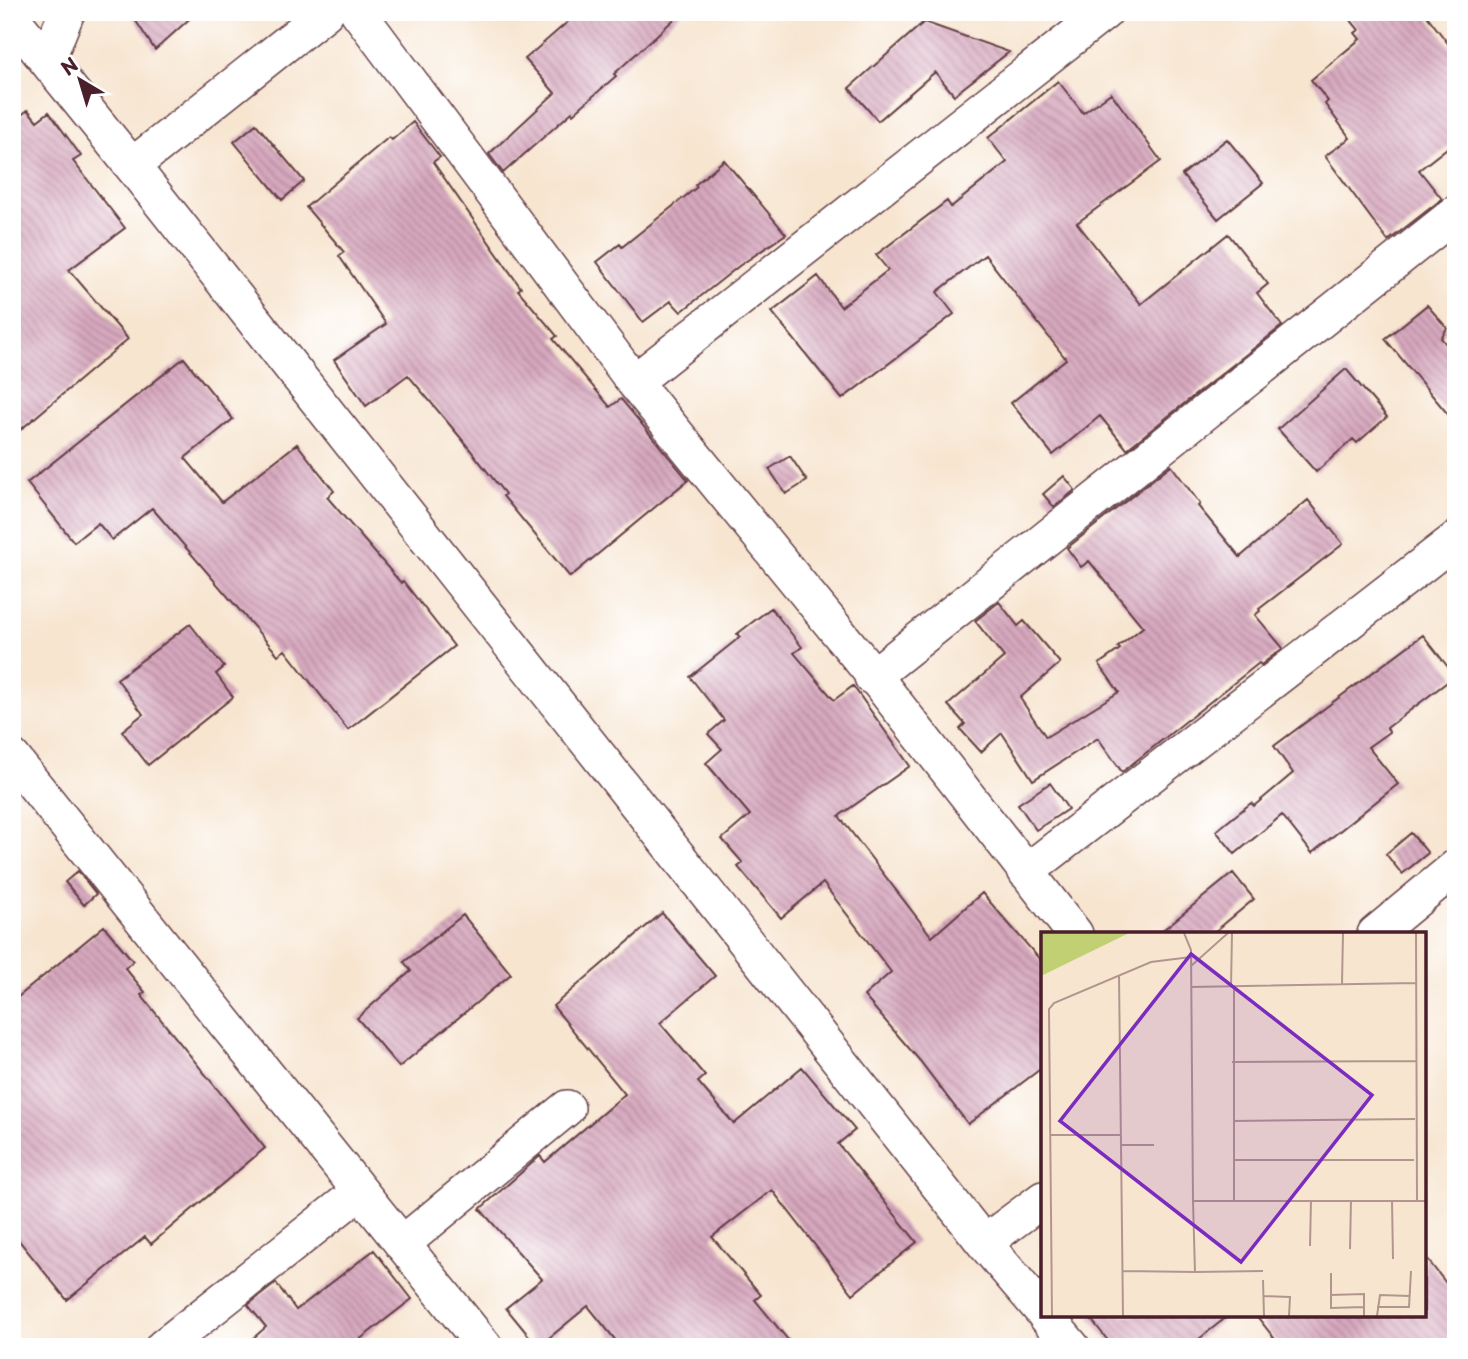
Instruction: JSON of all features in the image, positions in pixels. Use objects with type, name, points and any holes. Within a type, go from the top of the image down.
[{"type":"street","points":[[47,60],[67,12]]},
{"type":"street","points":[[132,166],[326,12]]},
{"type":"street","points":[[358,12],[634,382],[873,677],[1072,932]]},
{"type":"street","points":[[634,382],[1105,12]]},
{"type":"street","points":[[12,18],[984,1243],[1041,1310]]},
{"type":"street","points":[[873,677],[1456,214]]},
{"type":"street","points":[[1026,872],[1456,539]]},
{"type":"street","points":[[12,757],[485,1347]]},
{"type":"street","points":[[1377,932],[1456,867]]},
{"type":"street","points":[[402,1244],[566,1108]]},
{"type":"street","points":[[163,1347],[359,1192]]},
{"type":"street","points":[[984,1243],[1041,1200]]},
{"type":"street","points":[[1047,1317],[1072,1347]]},
{"type":"building","points":[[130,12],[197,12],[155,50]]},
{"type":"building","points":[[579,12],[682,12],[614,74],[616,76],[503,173],[489,154],[555,93],[525,59]]},
{"type":"building","points":[[1344,12],[1424,12],[1456,54],[1456,141],[1419,170],[1442,199],[1388,241],[1325,156],[1350,138],[1325,104],[1328,101],[1311,80],[1360,39],[1355,33],[1359,30]]},
{"type":"building","points":[[924,22],[1009,52],[954,95],[935,72],[878,121],[849,88]]},
{"type":"building","points":[[1058,81],[1083,113],[1111,93],[1161,161],[1077,223],[1141,304],[1228,234],[1268,284],[1257,293],[1282,326],[1127,449],[1100,416],[1053,455],[1011,403],[1066,359],[985,255],[937,292],[954,314],[842,399],[772,312],[818,276],[841,307],[888,270],[876,255],[947,201],[951,207],[1007,162],[988,138]]},
{"type":"building","points":[[28,110],[37,121],[49,112],[81,156],[73,161],[125,228],[69,270],[128,339],[12,437],[12,122]]},
{"type":"building","points":[[413,122],[440,157],[433,162],[521,288],[518,290],[557,336],[553,339],[610,407],[621,399],[688,480],[570,577],[408,375],[366,406],[334,360],[386,324],[339,256],[344,252],[306,207],[389,137],[392,140]]},
{"type":"building","points":[[256,124],[304,181],[282,200],[234,142]]},
{"type":"building","points":[[1227,139],[1263,183],[1218,219],[1182,175]]},
{"type":"building","points":[[724,160],[786,234],[739,266],[681,312],[671,301],[643,322],[597,262],[620,244],[622,247],[697,187],[695,185]]},
{"type":"building","points":[[1427,305],[1447,328],[1441,338],[1456,356],[1456,424],[1385,339]]},
{"type":"building","points":[[184,358],[233,419],[185,458],[222,502],[297,444],[334,491],[327,497],[401,583],[403,581],[454,646],[348,730],[285,650],[278,655],[152,508],[112,540],[98,523],[74,542],[27,483]]},
{"type":"building","points":[[1346,369],[1387,417],[1357,443],[1353,439],[1316,472],[1278,429]]},
{"type":"building","points":[[790,456],[807,481],[786,494],[769,469]]},
{"type":"building","points":[[1171,465],[1200,504],[1198,506],[1240,557],[1308,500],[1343,544],[1259,609],[1255,615],[1283,648],[1261,665],[1259,663],[1122,772],[1098,738],[1033,780],[1002,733],[981,752],[960,729],[965,724],[948,705],[1004,657],[975,621],[999,602],[1018,626],[1024,621],[1060,663],[1020,698],[1046,737],[1119,692],[1099,664],[1143,627],[1089,561],[1081,567],[1067,548]]},
{"type":"building","points":[[1064,476],[1075,490],[1054,507],[1043,494]]},
{"type":"building","points":[[771,608],[802,647],[794,653],[834,700],[853,686],[910,766],[839,816],[932,937],[982,893],[1041,961],[1041,1069],[968,1124],[920,1061],[864,996],[891,972],[823,883],[781,918],[738,867],[743,863],[722,839],[750,815],[706,763],[722,749],[708,734],[724,720],[690,677],[740,637],[737,634]]},
{"type":"building","points":[[190,624],[224,667],[216,674],[233,697],[148,765],[122,731],[143,714],[117,679]]},
{"type":"building","points":[[1423,635],[1455,676],[1387,728],[1389,732],[1368,747],[1398,784],[1312,853],[1282,815],[1235,854],[1216,831],[1251,803],[1254,806],[1293,773],[1274,746]]},
{"type":"building","points":[[1050,783],[1068,809],[1036,830],[1018,804]]},
{"type":"building","points":[[1411,833],[1428,853],[1402,874],[1386,854]]},
{"type":"building","points":[[78,871],[96,894],[84,905],[65,882]]},
{"type":"building","points":[[1233,873],[1254,899],[1214,932],[1160,932]]},
{"type":"building","points":[[662,913],[715,976],[660,1023],[705,1076],[698,1082],[734,1124],[802,1067],[855,1130],[838,1144],[917,1242],[853,1294],[772,1190],[712,1237],[761,1295],[755,1300],[794,1347],[621,1347],[588,1306],[538,1347],[506,1308],[542,1279],[480,1209],[540,1156],[545,1162],[625,1094],[553,1006]]},
{"type":"building","points":[[463,915],[511,974],[399,1067],[357,1018],[411,971],[404,962]]},
{"type":"building","points":[[104,926],[133,961],[125,968],[145,992],[141,995],[265,1148],[151,1244],[145,1237],[67,1300],[12,1232],[12,1002]]},
{"type":"building","points":[[374,1250],[412,1299],[350,1347],[243,1347],[266,1327],[248,1305],[276,1283],[296,1310]]},
{"type":"building","points":[[1426,1258],[1456,1296],[1456,1347],[1281,1347],[1258,1317],[1426,1317]]},
{"type":"building","points":[[1090,1317],[1226,1317],[1189,1347],[1113,1347]]}]
